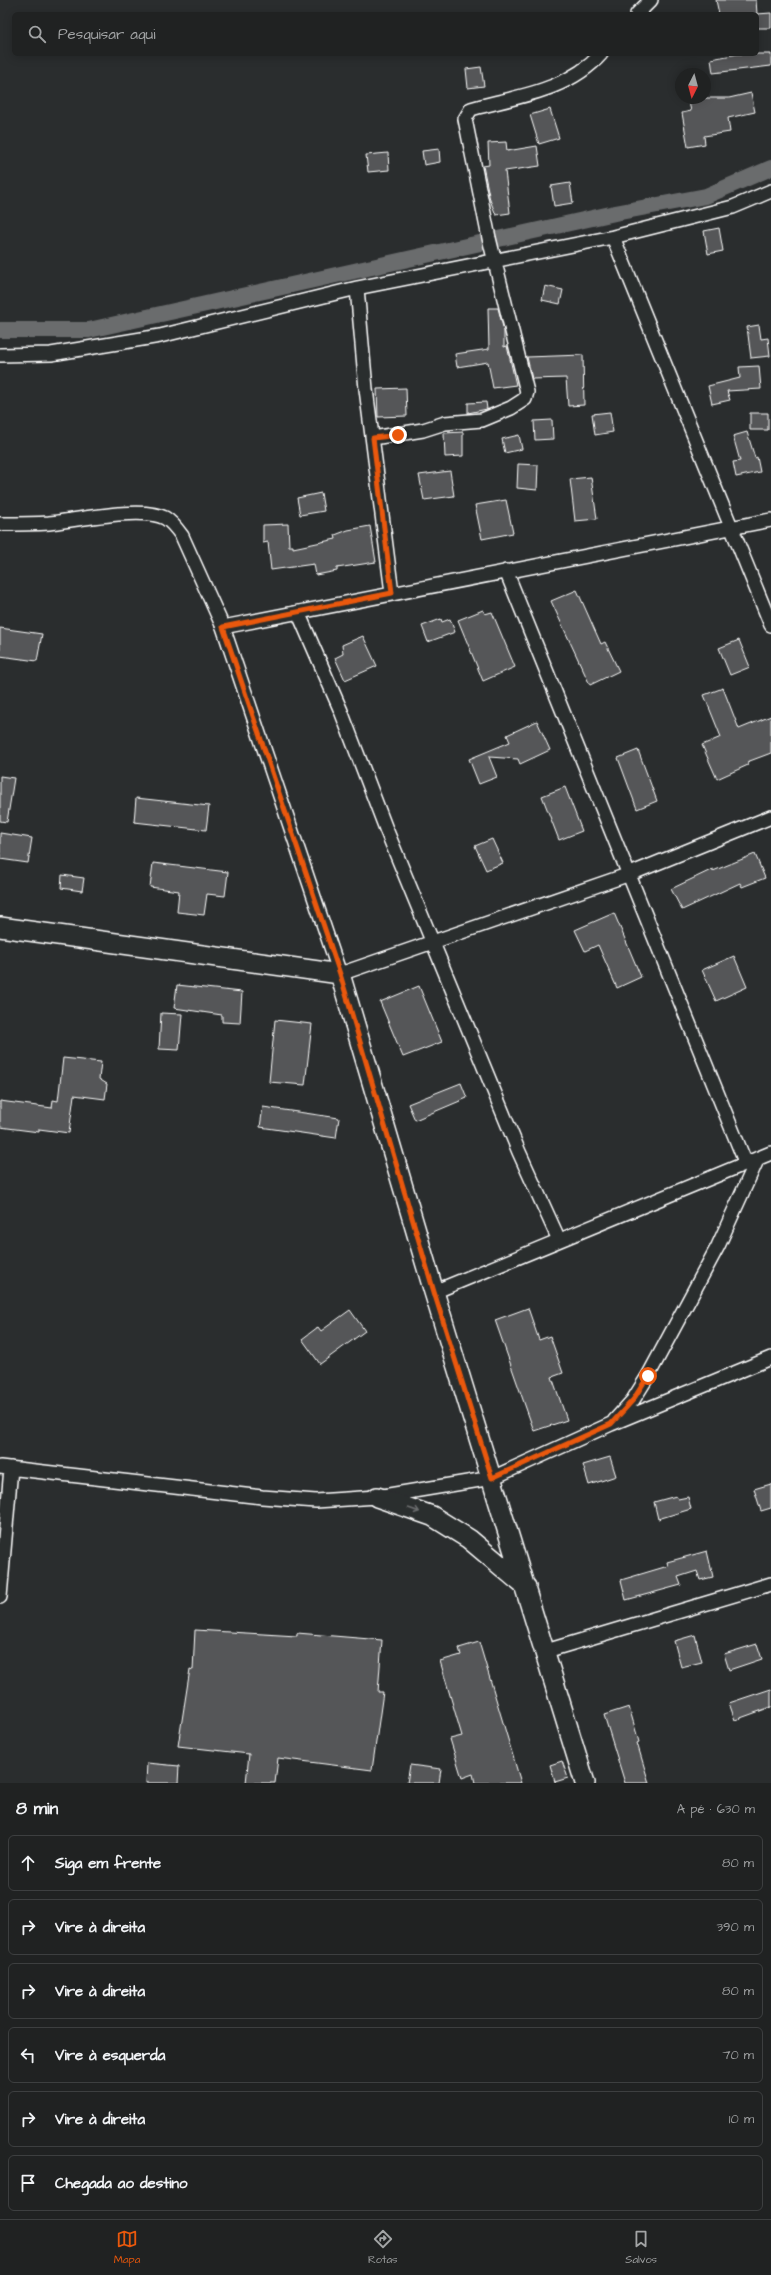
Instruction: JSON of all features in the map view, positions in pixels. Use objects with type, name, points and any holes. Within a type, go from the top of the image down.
[{"type":"street","points":[[638,12],[651,0]]},
{"type":"street","points":[[373,438],[411,433],[445,423],[482,420],[511,408],[525,399],[527,392],[496,260],[489,238],[466,131],[465,119],[468,113],[478,106],[526,95],[557,85],[579,72],[599,56]]},
{"type":"street","points":[[0,354],[52,354],[160,336],[357,288],[613,237],[733,207],[771,191]]},
{"type":"street","points":[[613,237],[771,625]]},
{"type":"street","points":[[357,288],[366,389],[392,593]]},
{"type":"street","points":[[0,524],[49,523],[132,513],[164,517],[172,523],[182,536],[223,627],[340,974],[434,1292],[586,1783]]},
{"type":"street","points":[[223,627],[771,520]]},
{"type":"street","points":[[506,571],[630,874],[752,1161],[718,1246],[648,1376],[633,1400],[611,1424]]},
{"type":"street","points":[[298,612],[341,710],[432,942],[519,1152],[559,1240]]},
{"type":"street","points":[[0,927],[340,974],[630,874],[771,816]]},
{"type":"street","points":[[434,1292],[771,1153]]},
{"type":"street","points":[[0,1597],[5,1467],[262,1497],[316,1501],[378,1497],[492,1478],[611,1424],[771,1358]]},
{"type":"street","points":[[378,1497],[432,1516],[469,1540],[526,1587]]},
{"type":"street","points":[[546,1651],[771,1584]]},
{"type":"building","points":[[716,0],[756,0],[757,12],[719,12]]},
{"type":"building","points":[[771,13],[771,28],[759,28],[759,14]]},
{"type":"building","points":[[759,54],[771,54],[771,66],[713,73],[711,59],[727,56],[759,56]]},
{"type":"building","points":[[481,67],[484,86],[468,88],[466,69]]},
{"type":"building","points":[[751,93],[755,112],[728,118],[730,132],[704,136],[705,144],[688,147],[682,113],[691,111],[689,104],[711,104],[711,98],[729,98]]},
{"type":"building","points":[[550,109],[559,138],[539,144],[530,115]]},
{"type":"building","points":[[506,142],[507,151],[537,146],[540,166],[505,171],[510,213],[496,215],[490,200],[483,166],[489,165],[488,143]]},
{"type":"building","points":[[439,149],[440,162],[424,165],[422,151]]},
{"type":"building","points":[[388,153],[389,170],[368,172],[366,155]]},
{"type":"building","points":[[570,183],[573,203],[554,206],[551,186]]},
{"type":"building","points":[[719,228],[723,251],[708,254],[704,231]]},
{"type":"building","points":[[545,286],[563,290],[560,304],[542,300]]},
{"type":"building","points":[[488,308],[498,308],[504,331],[504,347],[507,346],[516,385],[493,388],[488,362],[457,367],[455,354],[489,349]]},
{"type":"building","points":[[759,325],[761,339],[768,338],[770,356],[751,358],[747,327]]},
{"type":"building","points":[[583,355],[584,405],[568,406],[566,378],[532,379],[527,357]]},
{"type":"building","points":[[759,366],[761,389],[727,391],[730,400],[712,404],[708,386],[740,378],[739,367]]},
{"type":"building","points":[[406,388],[407,416],[378,417],[377,389]]},
{"type":"building","points":[[486,402],[487,409],[468,413],[468,403]]},
{"type":"building","points":[[610,412],[613,432],[595,435],[592,414]]},
{"type":"building","points":[[750,413],[768,413],[768,430],[750,430]]},
{"type":"building","points":[[552,420],[553,439],[535,440],[534,421]]},
{"type":"building","points":[[463,432],[463,456],[445,457],[444,433]]},
{"type":"building","points":[[747,432],[755,458],[757,457],[760,472],[736,477],[733,462],[740,461],[733,436]]},
{"type":"building","points":[[519,435],[522,449],[505,453],[502,439]]},
{"type":"building","points":[[518,464],[538,465],[537,490],[517,488]]},
{"type":"building","points":[[450,471],[454,496],[424,500],[419,475]]},
{"type":"building","points":[[591,477],[597,519],[575,521],[570,479]]},
{"type":"building","points":[[321,493],[324,511],[300,515],[297,498]]},
{"type":"building","points":[[506,500],[513,533],[482,539],[475,505]]},
{"type":"building","points":[[288,524],[289,546],[293,546],[293,548],[336,539],[335,535],[348,530],[370,526],[376,562],[337,568],[337,571],[316,575],[314,564],[271,570],[268,542],[263,543],[263,525]]},
{"type":"building","points":[[577,590],[601,644],[605,642],[619,671],[590,685],[551,601]]},
{"type":"building","points":[[483,610],[485,614],[492,612],[515,667],[483,681],[458,620]]},
{"type":"building","points":[[441,619],[442,622],[450,619],[455,632],[428,642],[422,626]]},
{"type":"building","points":[[0,628],[42,634],[37,661],[0,656]]},
{"type":"building","points":[[363,636],[377,666],[345,680],[335,658],[343,654],[342,645]]},
{"type":"building","points":[[739,640],[750,667],[730,675],[719,648]]},
{"type":"building","points":[[723,688],[739,729],[771,716],[771,753],[747,762],[748,765],[717,779],[702,745],[721,737],[704,695]]},
{"type":"building","points":[[537,721],[550,750],[520,764],[518,759],[489,757],[497,777],[479,784],[469,759],[510,742],[507,735]]},
{"type":"building","points":[[638,750],[657,801],[637,809],[618,758]]},
{"type":"building","points":[[0,776],[14,778],[7,822],[0,821]]},
{"type":"building","points":[[565,787],[582,831],[559,840],[542,796]]},
{"type":"building","points":[[136,798],[209,806],[206,830],[134,822]]},
{"type":"building","points":[[0,833],[32,838],[28,863],[0,859]]},
{"type":"building","points":[[492,839],[503,863],[486,870],[475,846]]},
{"type":"building","points":[[755,854],[765,878],[742,887],[740,883],[682,910],[671,889],[713,869],[713,871]]},
{"type":"building","points":[[153,863],[228,872],[225,896],[207,894],[204,915],[177,912],[179,891],[150,887]]},
{"type":"building","points":[[62,875],[84,878],[82,891],[61,888]]},
{"type":"building","points":[[614,913],[641,977],[617,988],[598,945],[585,951],[575,930]]},
{"type":"building","points":[[734,956],[747,987],[716,1001],[702,970]]},
{"type":"building","points":[[177,985],[242,992],[240,1023],[222,1022],[222,1015],[174,1008]]},
{"type":"building","points":[[419,986],[442,1042],[403,1057],[380,1002]]},
{"type":"building","points":[[161,1013],[182,1014],[179,1050],[159,1049]]},
{"type":"building","points":[[275,1020],[312,1024],[305,1085],[269,1082]]},
{"type":"building","points":[[63,1058],[101,1062],[99,1079],[107,1084],[105,1099],[74,1095],[69,1133],[39,1129],[39,1132],[0,1127],[0,1101],[52,1108],[53,1100],[58,1101]]},
{"type":"building","points":[[461,1083],[467,1098],[415,1120],[408,1104]]},
{"type":"building","points":[[263,1107],[339,1118],[336,1138],[260,1127]]},
{"type":"building","points":[[528,1308],[539,1340],[550,1336],[563,1373],[552,1377],[567,1420],[534,1431],[495,1320]]},
{"type":"building","points":[[350,1310],[365,1331],[320,1364],[302,1339],[318,1327],[321,1331]]},
{"type":"building","points":[[610,1457],[616,1476],[589,1485],[583,1465]]},
{"type":"building","points":[[771,1484],[771,1508],[761,1511],[754,1489]]},
{"type":"building","points":[[676,1496],[678,1499],[688,1497],[691,1509],[658,1519],[654,1502]]},
{"type":"building","points":[[707,1551],[713,1577],[700,1580],[697,1571],[678,1577],[681,1585],[626,1600],[621,1580],[668,1566],[667,1562]]},
{"type":"building","points":[[195,1630],[297,1636],[297,1633],[382,1640],[378,1692],[383,1692],[372,1770],[278,1758],[275,1783],[246,1783],[249,1754],[178,1746],[190,1669],[193,1670]]},
{"type":"building","points":[[695,1635],[702,1662],[681,1667],[674,1641]]},
{"type":"building","points":[[479,1642],[521,1783],[475,1783],[473,1774],[462,1778],[450,1739],[462,1736],[440,1661],[461,1655],[459,1648]]},
{"type":"building","points":[[757,1644],[762,1659],[729,1670],[724,1654]]},
{"type":"building","points":[[771,1689],[771,1707],[735,1720],[729,1703]]},
{"type":"building","points":[[629,1707],[639,1742],[637,1743],[649,1783],[625,1783],[604,1715]]},
{"type":"building","points":[[562,1761],[568,1778],[555,1782],[550,1765]]},
{"type":"building","points":[[147,1763],[179,1766],[178,1783],[146,1783]]},
{"type":"building","points":[[410,1765],[441,1769],[439,1783],[407,1783]]},
{"type":"waterway","points":[[0,330],[89,330],[615,213],[706,196],[771,168]]},
{"type":"route","points":[[398,435],[373,438],[387,564],[392,593],[223,627],[340,974],[434,1292],[492,1478],[611,1424],[633,1400],[648,1376]]}]
